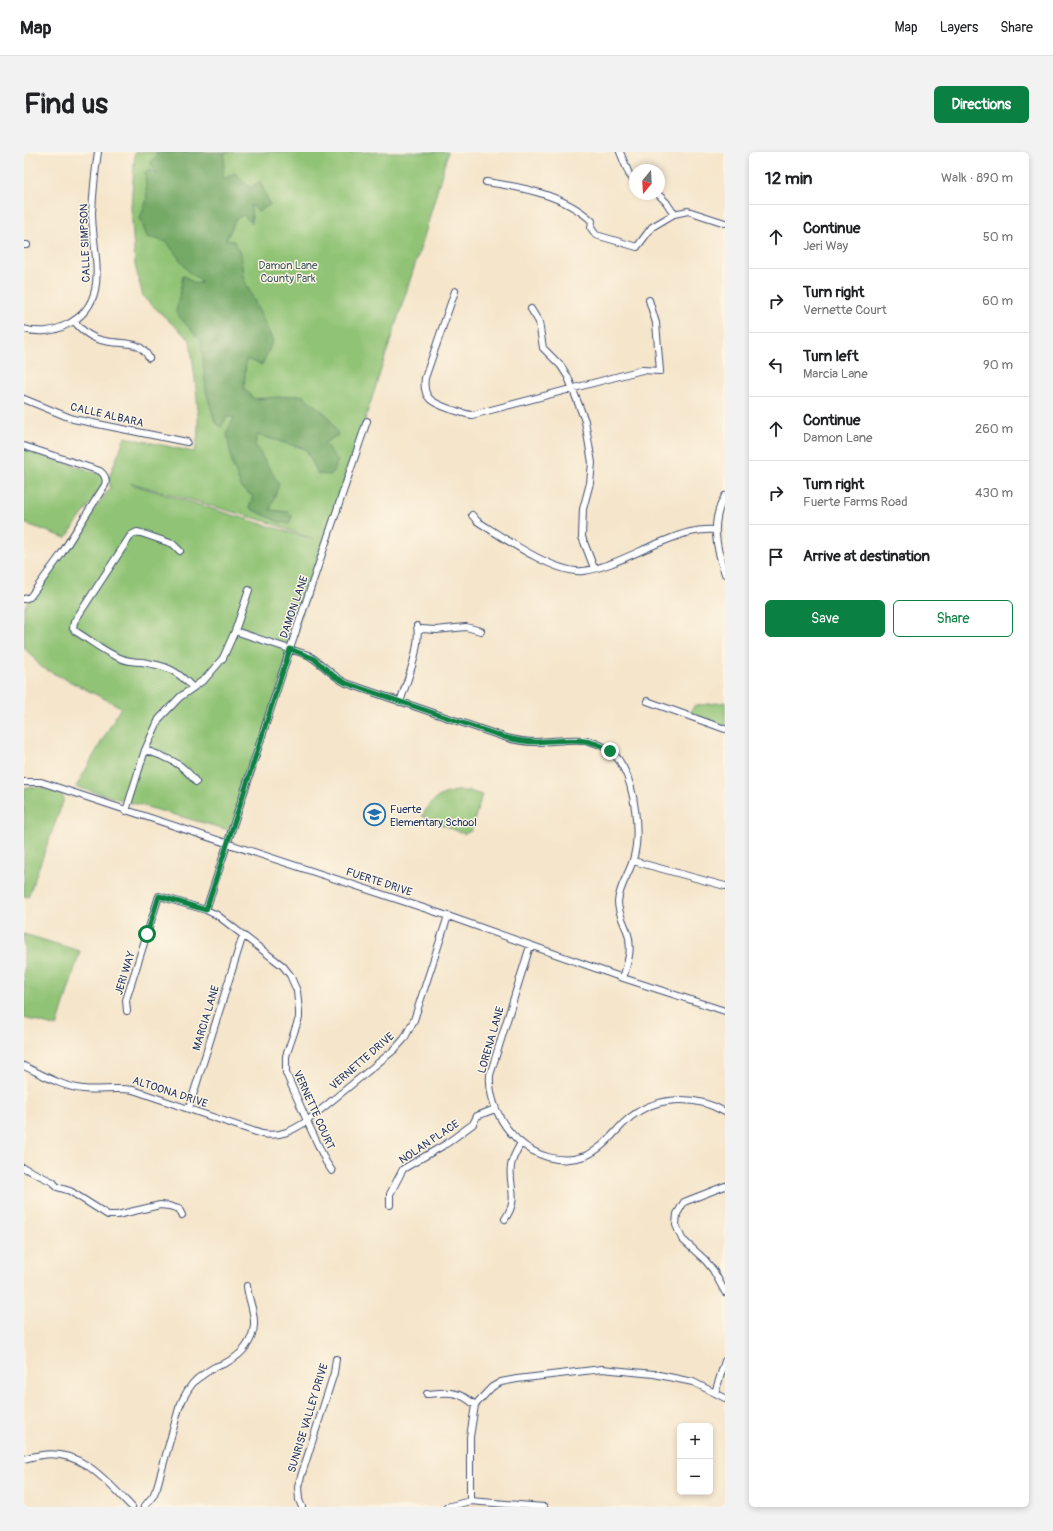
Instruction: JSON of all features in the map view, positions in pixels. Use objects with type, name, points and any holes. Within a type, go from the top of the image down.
[{"type":"street","name":"CALLE SIMPSON","points":[[24,329],[38,331],[63,327],[74,321],[88,308],[93,297],[97,274],[92,213],[98,152]]},
{"type":"street","points":[[620,152],[629,172]]},
{"type":"street","points":[[486,182],[511,185],[551,197],[583,212],[592,221],[591,228],[596,235],[637,247],[652,227],[674,214],[688,212],[725,223]]},
{"type":"street","points":[[664,200],[674,214]]},
{"type":"street","points":[[455,291],[426,378],[425,390],[431,401],[435,404],[463,414],[472,415],[642,370],[660,371],[656,323],[649,300]]},
{"type":"street","points":[[532,309],[539,322],[543,348],[561,366],[572,388],[585,422],[592,463],[590,483],[583,509],[582,537],[594,568]]},
{"type":"street","points":[[74,321],[81,329],[94,338],[110,342],[134,344],[144,350],[149,358]]},
{"type":"street","name":"CALLE ALBARA","points":[[24,399],[73,419],[187,442]]},
{"type":"street","name":"DAMON LANE","points":[[227,844],[290,649],[367,422]]},
{"type":"street","points":[[24,446],[100,471],[104,475],[106,482],[60,556],[30,597],[24,599]]},
{"type":"street","points":[[725,496],[718,512],[715,530],[717,549],[725,574]]},
{"type":"street","points":[[472,515],[476,521],[552,565],[564,570],[576,571],[594,568],[692,530],[715,530]]},
{"type":"street","points":[[180,551],[173,544],[141,533],[137,532],[131,535],[74,622],[73,628],[75,631],[122,659],[158,665],[174,671],[183,677],[192,688]]},
{"type":"street","points":[[126,810],[145,750],[159,719],[180,697],[205,679],[223,658],[235,631],[249,590]]},
{"type":"street","points":[[400,702],[414,659],[417,629],[442,630],[466,627],[481,631]]},
{"type":"street","points":[[235,631],[313,658],[334,676],[346,683],[510,739],[536,742],[576,740],[591,742],[614,754],[621,763],[630,786],[637,830],[633,861],[618,898],[619,913],[628,936],[630,948],[623,978]]},
{"type":"street","points":[[647,700],[725,729]]},
{"type":"street","points":[[145,750],[173,760],[188,771],[196,782]]},
{"type":"street","name":"FUERTE DRIVE","points":[[24,782],[41,782],[448,916],[623,978],[725,1011]]},
{"type":"street","points":[[206,910],[227,844]]},
{"type":"street","points":[[633,861],[725,886]]},
{"type":"street","name":"VERNETTE COURT","points":[[159,896],[206,910],[217,915],[283,966],[290,975],[295,986],[299,1005],[299,1018],[286,1056],[286,1073],[326,1162],[332,1171]]},
{"type":"street","name":"JERI WAY","points":[[127,1011],[126,1000],[159,896]]},
{"type":"street","name":"VERNETTE DRIVE","points":[[307,1121],[394,1050],[404,1039],[417,1013],[448,916]]},
{"type":"street","name":"MARCIA LANE","points":[[189,1108],[243,934]]},
{"type":"street","name":"LORENA LANE","points":[[530,946],[492,1069],[490,1086],[495,1109],[506,1128],[521,1143],[544,1155],[559,1158],[574,1158],[596,1150],[606,1143],[631,1116],[656,1103],[670,1100],[692,1100],[707,1104],[725,1112]]},
{"type":"street","name":"ALTOONA DRIVE","points":[[24,1066],[73,1087],[94,1090],[124,1088],[133,1090],[268,1135],[285,1133],[307,1121]]},
{"type":"street","name":"NOLAN PLACE","points":[[390,1205],[390,1194],[402,1169],[446,1144],[473,1124],[477,1116],[495,1109]]},
{"type":"street","points":[[505,1219],[511,1211],[513,1196],[511,1164],[521,1143]]},
{"type":"street","points":[[24,1168],[53,1182],[57,1187],[70,1191],[108,1215],[117,1215],[160,1205],[179,1209],[182,1215]]},
{"type":"street","points":[[725,1186],[684,1202],[677,1214],[676,1225],[682,1240],[705,1260],[713,1270],[725,1292]]},
{"type":"street","points":[[144,1507],[153,1496],[157,1487],[179,1408],[185,1395],[197,1380],[213,1368],[235,1358],[250,1340],[254,1324],[253,1308],[247,1294],[247,1286]]},
{"type":"street","name":"SUNRISE VALLEY DRIVE","points":[[302,1507],[299,1500],[298,1486],[334,1373],[336,1359]]},
{"type":"street","points":[[714,1393],[725,1361]]},
{"type":"street","points":[[470,1501],[470,1437],[475,1405],[492,1387],[501,1382],[602,1369],[631,1371],[667,1376],[693,1382],[725,1398]]},
{"type":"street","points":[[427,1394],[455,1393],[467,1398],[475,1405]]},
{"type":"street","points":[[24,1459],[48,1455],[60,1455],[76,1459],[91,1467],[132,1507]]},
{"type":"street","points":[[450,1507],[470,1501],[544,1507]]},
{"type":"green space","name":"Damon Lane County Park","points":[[135,152],[448,152],[424,237],[232,831],[76,787],[121,707],[41,667],[24,647],[24,609],[28,600],[110,488],[109,477],[125,437],[194,452],[197,442],[197,397],[190,340],[143,297],[135,265],[131,207]],"holes":[[[131,483],[268,522],[315,540]]]},
{"type":"green space","points":[[156,152],[225,152],[223,179],[235,173],[250,188],[260,181],[270,205],[258,211],[251,205],[252,223],[243,215],[236,219],[226,240],[234,241],[241,255],[243,277],[273,341],[262,365],[246,359],[244,388],[254,399],[302,395],[329,417],[338,435],[324,443],[338,461],[331,475],[318,474],[306,449],[257,435],[255,445],[279,484],[270,510],[289,512],[292,516],[289,524],[279,522],[249,508],[253,496],[242,489],[232,464],[227,433],[234,417],[227,417],[221,427],[215,422],[206,391],[201,341],[176,313],[183,275],[196,284],[202,282],[188,271],[167,242],[147,237],[140,218],[147,199],[145,172],[150,170],[158,175],[150,162],[157,156]]},
{"type":"green space","points":[[24,449],[109,477],[66,538],[24,523]]},
{"type":"green space","points":[[725,702],[725,729],[689,716],[694,706]]},
{"type":"green space","points":[[38,787],[61,794],[64,799],[28,897],[24,896],[24,788]]},
{"type":"green space","points":[[458,791],[469,791],[482,795],[471,831],[464,834],[422,816],[429,805],[437,798],[445,794]]},
{"type":"green space","points":[[24,934],[80,951],[57,1027],[24,1018]]},
{"type":"place","name":"Fuerte Elementary School","points":[[375,815]]},
{"type":"route","points":[[147,934],[159,896],[206,910],[290,649],[313,658],[334,676],[346,683],[510,739],[536,742],[576,740],[596,743],[610,751]]}]
